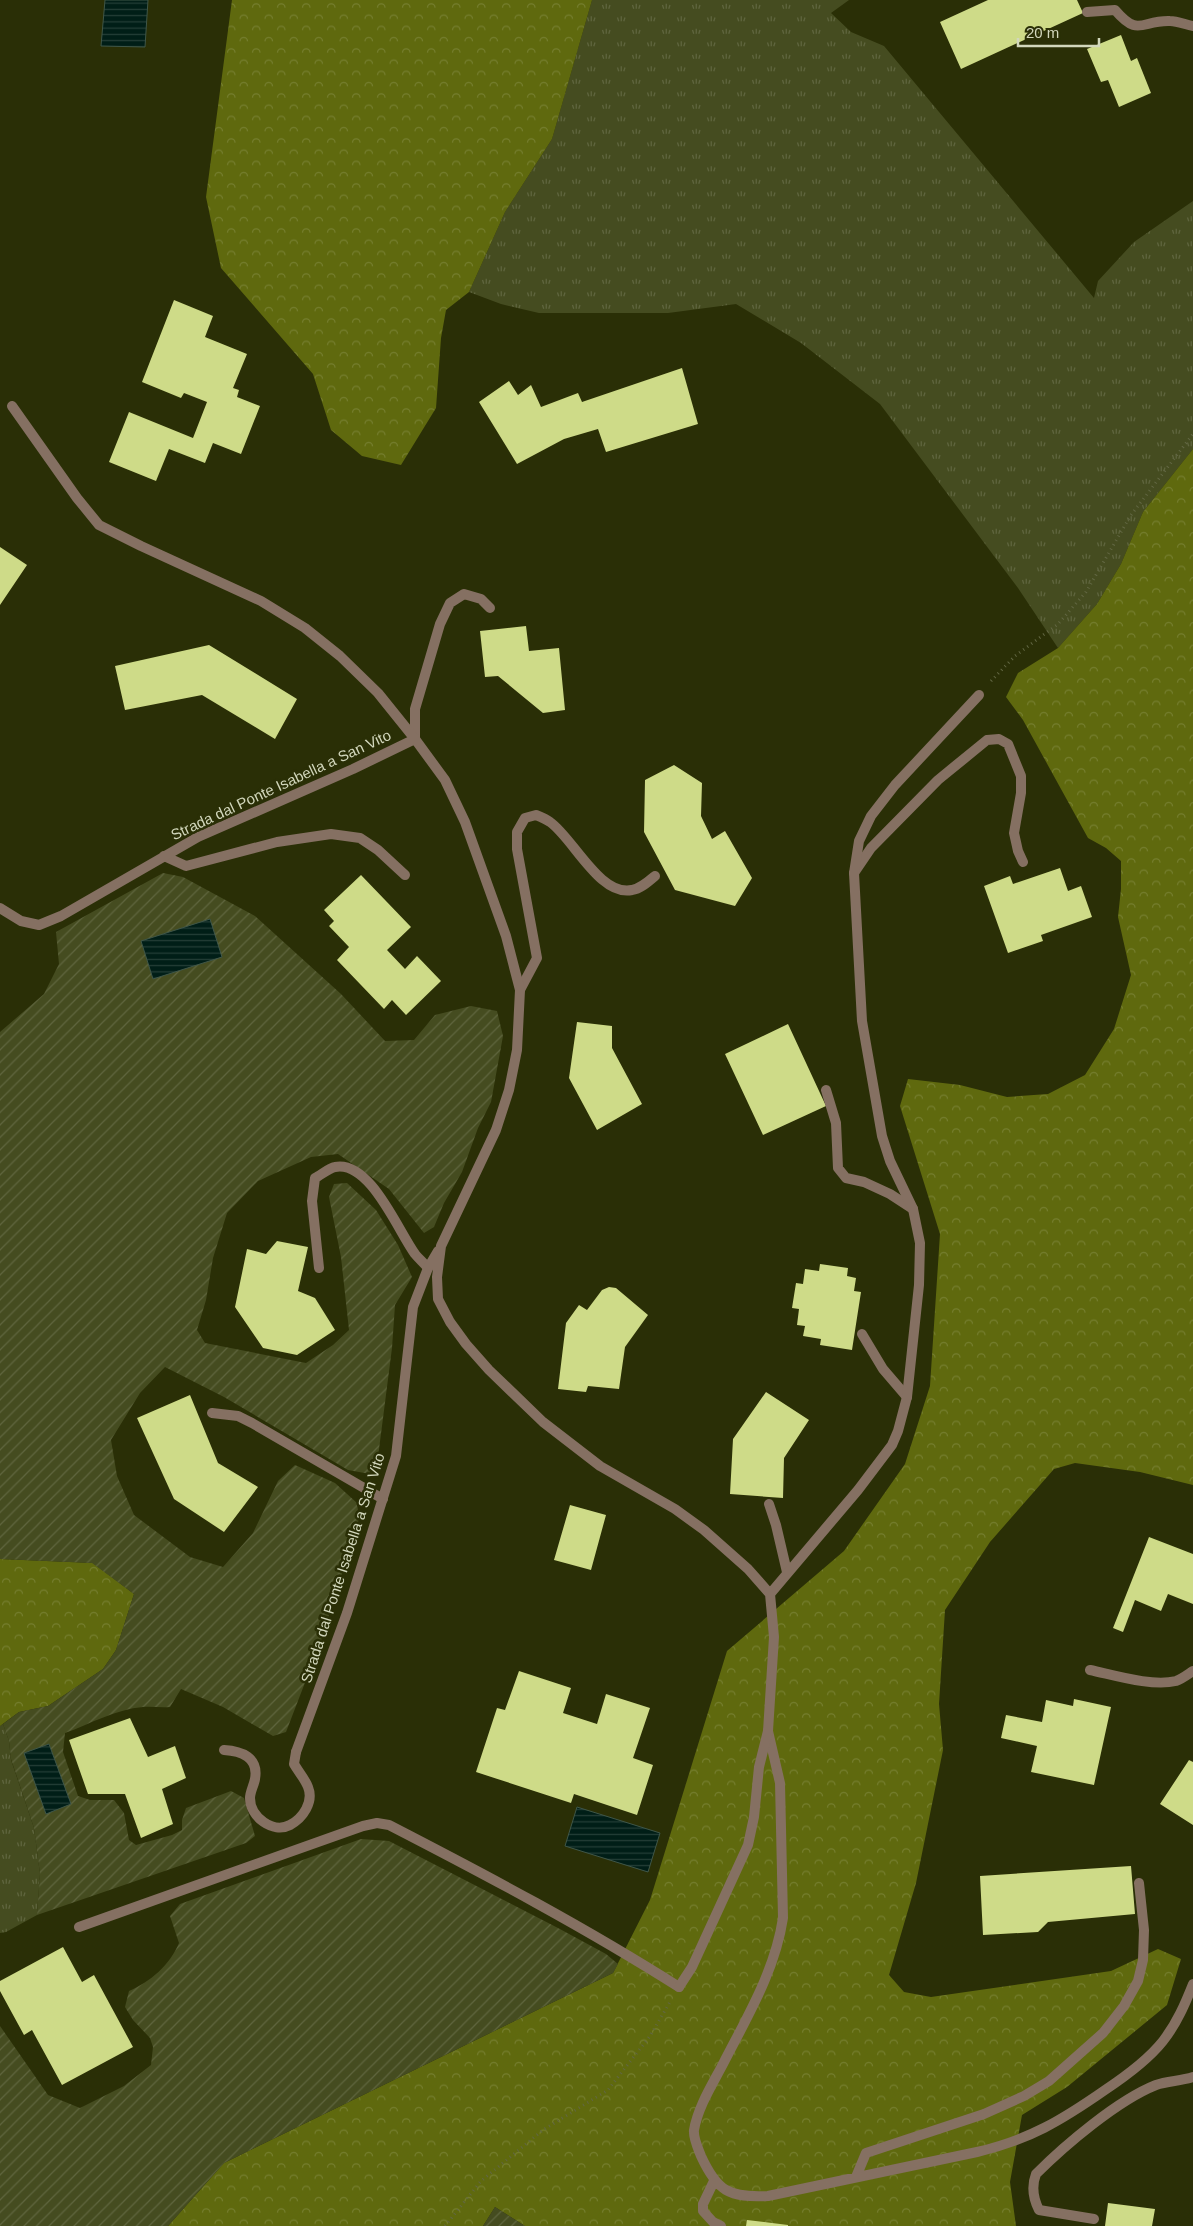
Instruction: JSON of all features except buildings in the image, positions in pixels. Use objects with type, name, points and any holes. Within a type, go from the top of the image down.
[{"type":"street","points":[[1087,12],[1115,10],[1126,23],[1138,27],[1171,20],[1193,26]]},
{"type":"street","name":"Strada dal Ponte Isabella a San Vito","points":[[12,406],[77,498],[99,525],[140,546],[262,601],[305,628],[340,656],[378,693],[445,780],[465,822],[506,936],[520,990],[517,1050],[509,1090],[496,1130],[441,1246],[428,1268],[413,1307],[396,1456],[347,1613],[296,1752],[294,1764],[308,1787],[309,1804],[299,1820],[283,1828],[266,1825],[256,1814],[250,1798],[256,1776],[252,1761],[240,1751],[224,1750]]},
{"type":"street","points":[[415,739],[415,709],[440,624],[450,603],[464,594],[481,599],[490,608]]},
{"type":"street","points":[[79,1927],[363,1826],[389,1825],[474,1869],[632,1957],[679,1987],[692,1967],[748,1845],[754,1817],[759,1767],[768,1731],[774,1637],[770,1594],[858,1490],[892,1445],[898,1431],[907,1397],[919,1285],[920,1243],[913,1208],[890,1161],[882,1136],[862,1021],[854,873],[859,841],[871,816],[895,785],[979,695]]},
{"type":"street","name":"Strada dal Ponte Isabella a San Vito","points":[[0,908],[21,921],[39,925],[61,916],[198,837],[353,769],[415,739]]},
{"type":"street","points":[[854,873],[871,848],[938,780],[986,740],[999,739],[1008,744],[1022,776],[1014,834],[1018,852],[1023,862]]},
{"type":"street","points":[[520,990],[537,958],[517,848],[517,832],[525,818],[536,815],[551,823],[605,883],[618,889],[631,891],[655,876]]},
{"type":"street","points":[[164,856],[186,866],[277,842],[331,834],[360,838],[378,850],[405,875]]},
{"type":"street","points":[[826,1090],[836,1123],[838,1168],[846,1178],[864,1182],[913,1208]]},
{"type":"street","points":[[319,1268],[312,1200],[315,1178],[334,1166],[349,1167],[367,1181],[391,1212],[415,1253],[428,1268]]},
{"type":"street","name":"Strada dal Ponte Isabella a San Vito","points":[[441,1246],[437,1277],[438,1299],[460,1336],[488,1370],[543,1422],[600,1466],[675,1509],[704,1530],[748,1569],[770,1594]]},
{"type":"street","points":[[862,1334],[882,1369],[907,1397]]},
{"type":"street","points":[[212,1413],[238,1416],[252,1423],[383,1499]]},
{"type":"street","points":[[769,1504],[787,1572]]},
{"type":"street","points":[[1090,1670],[1138,1680],[1169,1682],[1178,1680],[1193,1671]]},
{"type":"street","points":[[768,1731],[780,1783],[784,1918],[771,1966],[698,2117],[694,2133],[698,2148],[718,2186],[737,2194],[755,2197],[768,2196],[1008,2145],[1069,2116],[1130,2073],[1162,2042],[1185,2006],[1193,1984]]},
{"type":"street","points":[[856,2177],[866,2153],[984,2114],[1024,2096],[1049,2081],[1103,2033],[1124,2006],[1138,1981],[1143,1960],[1144,1930],[1139,1883]]},
{"type":"street","points":[[1094,2219],[1039,2210],[1033,2198],[1036,2174],[1107,2114],[1134,2095],[1157,2085],[1193,2077]]},
{"type":"street","points":[[714,2181],[703,2204],[703,2211],[713,2222],[721,2226]]},
{"type":"path","points":[[979,695],[1015,656],[1058,624],[1086,592],[1131,516],[1193,434]]},
{"type":"path","points":[[445,2226],[481,2181],[542,2130],[608,2090],[650,2036],[679,1987]]},
{"type":"green space","points":[[232,0],[592,0],[552,139],[505,212],[469,292],[446,310],[441,338],[436,408],[401,465],[362,456],[331,430],[313,374],[221,268],[206,197]]},
{"type":"green space","points":[[592,0],[849,0],[831,13],[851,32],[884,46],[1094,298],[1098,281],[1134,242],[1193,201],[1193,449],[1143,512],[1121,564],[1097,604],[1058,648],[1018,588],[880,404],[801,343],[736,304],[668,313],[539,313],[501,304],[469,292],[505,212],[552,139]]},
{"type":"green space","points":[[1193,449],[1193,1485],[1140,1472],[1075,1463],[1054,1469],[990,1542],[945,1610],[939,1704],[943,1750],[916,1883],[889,1975],[904,1992],[931,1997],[1111,1971],[1158,1949],[1181,1959],[1167,2005],[1067,2087],[1022,2115],[1010,2182],[1016,2226],[525,2226],[495,2207],[483,2226],[168,2226],[224,2163],[613,1973],[650,1900],[727,1651],[844,1551],[905,1464],[930,1386],[940,1234],[900,1106],[908,1079],[960,1085],[1007,1097],[1048,1094],[1085,1075],[1114,1029],[1131,975],[1118,917],[1121,861],[1106,848],[1088,838],[1023,720],[1006,697],[1018,673],[1058,648],[1097,604],[1121,564],[1143,512]]},
{"type":"green space","points":[[163,873],[183,877],[255,916],[341,994],[385,1041],[414,1040],[435,1015],[471,1006],[497,1011],[503,1036],[491,1102],[478,1128],[462,1172],[444,1203],[434,1227],[424,1233],[389,1189],[338,1154],[311,1157],[258,1181],[227,1213],[213,1258],[206,1300],[197,1330],[205,1343],[306,1363],[333,1345],[349,1330],[341,1257],[329,1197],[334,1184],[347,1183],[376,1210],[398,1245],[412,1277],[395,1305],[392,1348],[378,1457],[370,1474],[348,1470],[224,1397],[165,1367],[140,1393],[111,1440],[117,1476],[134,1515],[190,1557],[223,1567],[253,1533],[278,1481],[295,1465],[335,1483],[357,1503],[359,1519],[321,1641],[286,1732],[273,1736],[223,1707],[181,1689],[170,1707],[133,1708],[103,1717],[65,1733],[63,1752],[78,1796],[90,1800],[114,1800],[124,1813],[129,1840],[136,1845],[172,1835],[182,1830],[182,1820],[186,1808],[231,1791],[244,1798],[255,1836],[246,1843],[37,1915],[40,1874],[34,1828],[11,1759],[9,1741],[3,1724],[19,1712],[48,1706],[103,1669],[116,1650],[134,1594],[92,1563],[0,1559],[0,1032],[44,994],[59,964],[56,932]]},
{"type":"green space","points":[[0,1559],[93,1563],[134,1594],[116,1650],[103,1669],[48,1706],[19,1712],[0,1726]]},
{"type":"green space","points":[[3,1724],[9,1741],[11,1760],[34,1828],[40,1874],[37,1915],[6,1932],[0,1933],[0,1726]]},
{"type":"green space","points":[[361,1839],[389,1841],[558,1928],[606,1954],[618,1964],[613,1973],[224,2163],[168,2226],[0,2226],[0,2026],[48,2095],[80,2108],[124,2086],[151,2065],[153,2047],[150,2038],[133,2020],[125,2007],[129,1991],[152,1978],[175,1951],[179,1943],[170,1916],[180,1904]]},
{"type":"green space","points":[[495,2207],[525,2226],[483,2226]]},
{"type":"water","points":[[105,0],[148,0],[145,47],[101,46]]},
{"type":"water","points":[[210,919],[222,957],[153,979],[141,941]]},
{"type":"water","points":[[49,1744],[71,1804],[46,1814],[24,1753]]},
{"type":"water","points":[[577,1807],[660,1833],[648,1872],[565,1846]]}]
